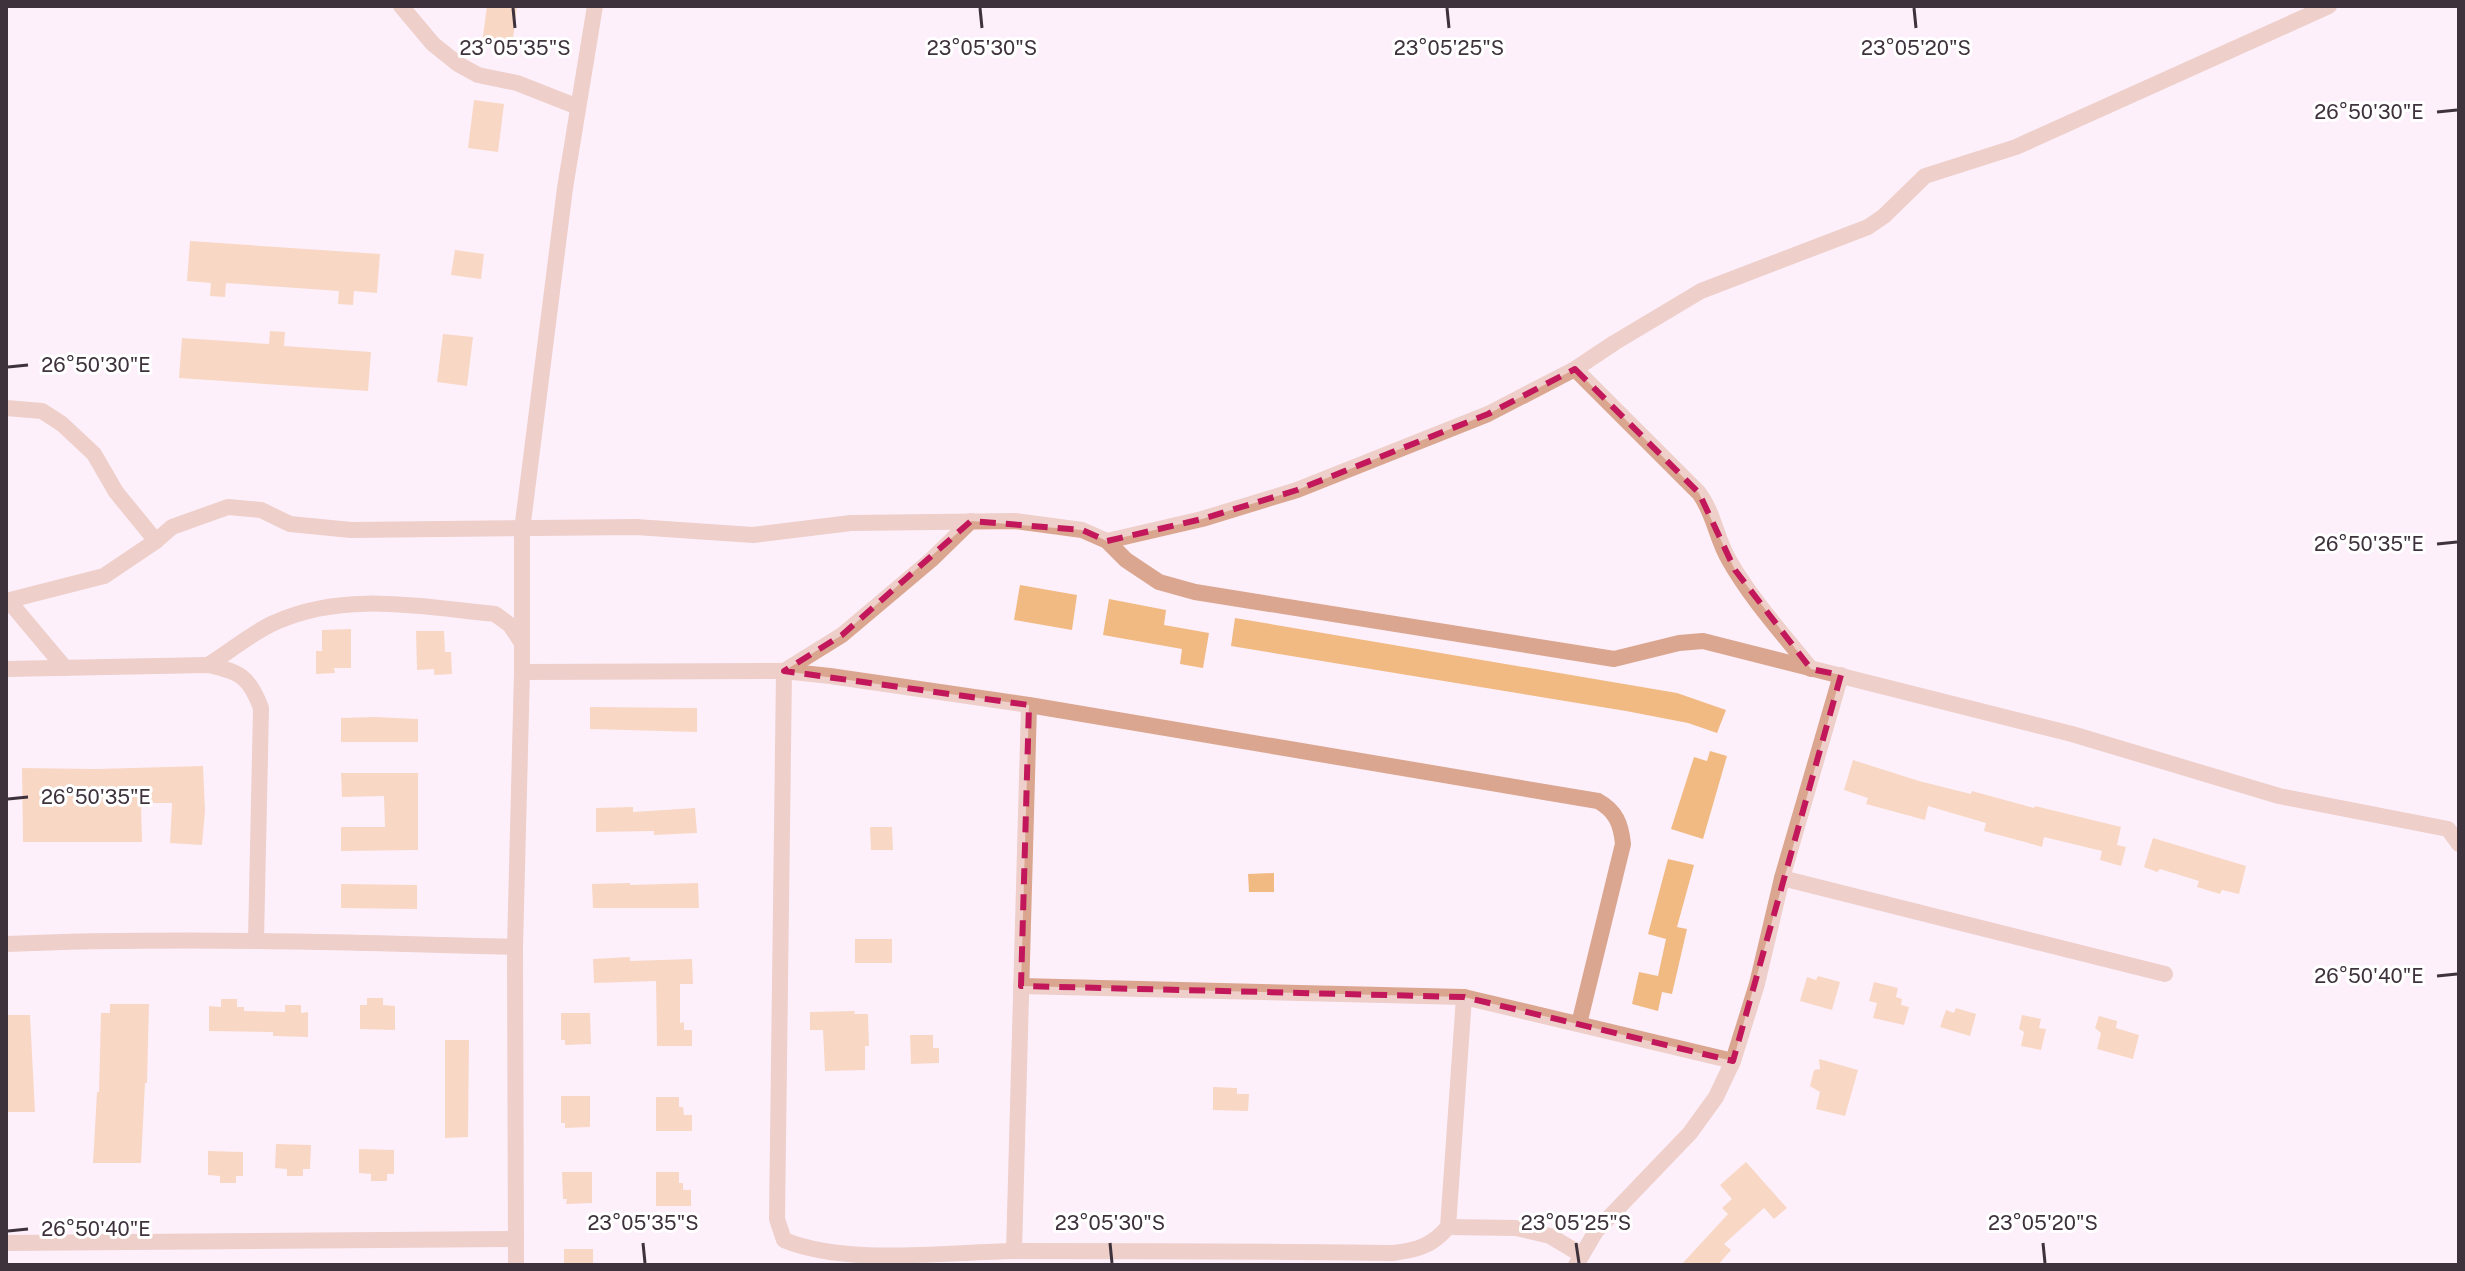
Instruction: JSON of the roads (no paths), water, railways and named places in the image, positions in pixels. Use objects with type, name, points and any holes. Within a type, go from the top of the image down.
[{"type":"street","points":[[401,6],[433,44],[458,64],[478,75],[517,83],[578,107]]},
{"type":"street","points":[[516,1265],[515,947],[522,530],[563,203],[595,6]]},
{"type":"street","points":[[1107,541],[1202,519],[1297,490],[1488,414],[1575,369],[1701,291],[1868,227],[1884,216],[1925,176],[2016,147],[2329,6]]},
{"type":"street","points":[[1575,369],[1699,493],[1707,504],[1721,547],[1735,570],[1811,669]]},
{"type":"street","points":[[6,408],[42,411],[62,424],[94,454],[116,492],[156,541]]},
{"type":"street","points":[[65,668],[7,601],[104,576],[180,523],[228,507],[261,510],[290,524],[351,530],[636,527],[753,535],[851,523],[1015,521],[1082,530],[1107,541],[1126,560],[1159,582],[1195,592],[1614,659],[1679,643],[1703,641],[2072,734],[2279,796],[2448,829],[2459,844]]},
{"type":"street","points":[[784,671],[842,635],[931,560],[971,521]]},
{"type":"street","points":[[208,665],[273,623],[307,611],[380,602],[495,614],[510,625],[522,643]]},
{"type":"street","points":[[6,669],[208,665],[234,671],[252,685],[261,708],[256,940]]},
{"type":"street","points":[[784,671],[777,1219],[784,1240],[803,1248],[837,1253],[1393,1253],[1418,1250],[1436,1240],[1448,1227],[1464,997]]},
{"type":"street","points":[[522,672],[784,671],[830,676],[1029,705],[1598,801],[1606,806],[1621,826],[1623,844],[1579,1024]]},
{"type":"street","points":[[1448,1227],[1516,1228],[1550,1236],[1579,1260],[1596,1231],[1690,1133],[1716,1097],[1733,1061],[1757,984],[1782,878],[1841,675]]},
{"type":"street","points":[[1014,1251],[1029,705]]},
{"type":"street","points":[[1782,878],[2165,974]]},
{"type":"street","points":[[6,944],[256,940],[515,947]]},
{"type":"street","points":[[1021,986],[1464,997],[1733,1061]]},
{"type":"street","points":[[6,1243],[516,1239]]}]
